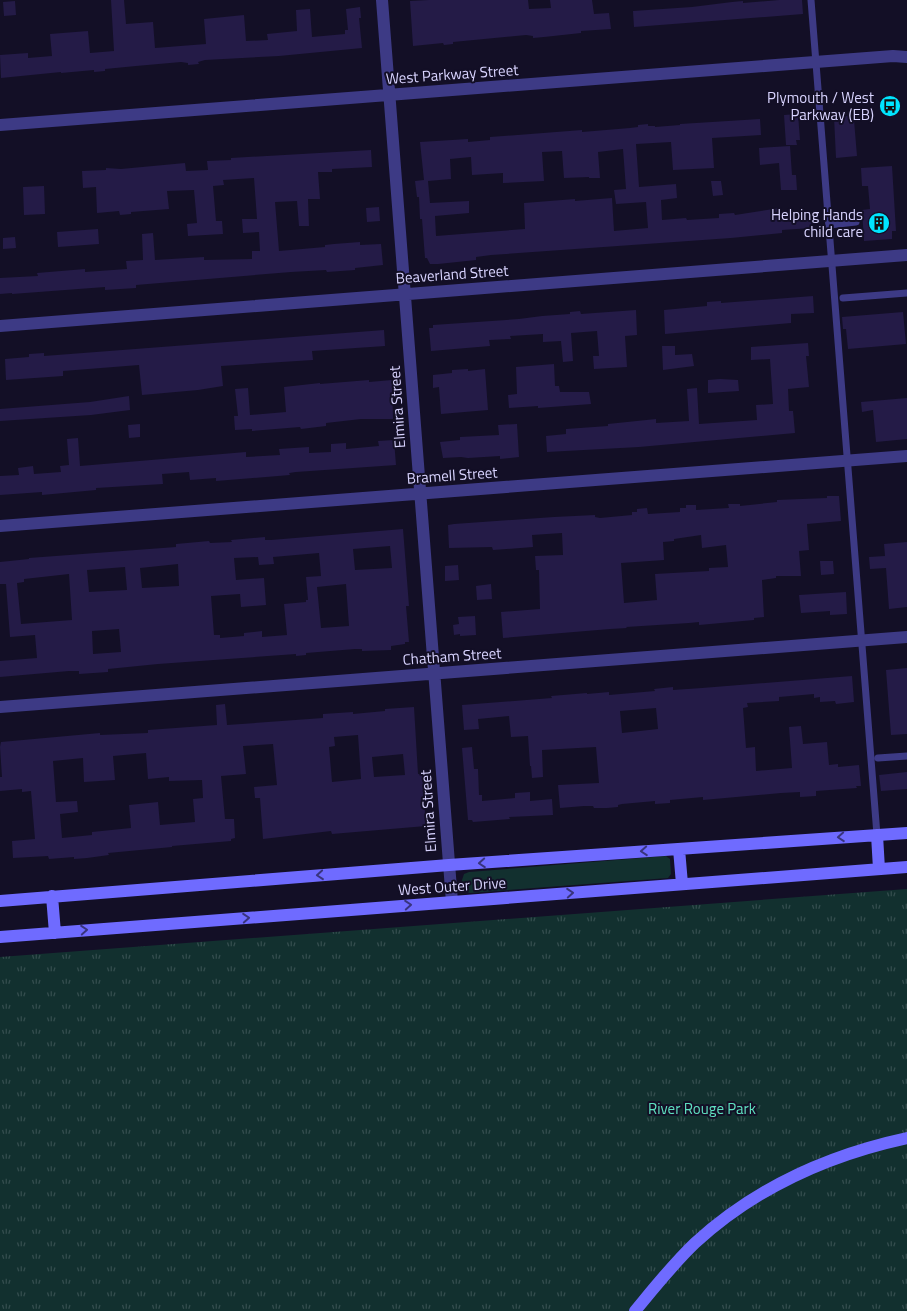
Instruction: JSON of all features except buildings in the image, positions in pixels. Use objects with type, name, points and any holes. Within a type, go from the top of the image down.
[{"type":"main road","name":"West Outer Drive","points":[[0,900],[449,865],[907,833]]},
{"type":"main road","points":[[877,835],[879,869]]},
{"type":"main road","points":[[679,849],[682,884]]},
{"type":"main road","name":"West Outer Drive","points":[[0,937],[907,867]]},
{"type":"main road","points":[[52,896],[55,933]]},
{"type":"main road","points":[[635,1311],[672,1266],[696,1242],[728,1216],[756,1197],[792,1176],[820,1164],[872,1146],[907,1138]]},
{"type":"street","name":"Elmira Street","points":[[382,0],[452,902]]},
{"type":"street","name":"West Parkway Street","points":[[0,125],[892,56],[907,57]]},
{"type":"street","name":"Beaverland Street","points":[[0,326],[907,255]]},
{"type":"street","name":"Bramell Street","points":[[0,526],[907,456]]},
{"type":"street","name":"Chatham Street","points":[[0,707],[907,637]]},
{"type":"lane","points":[[811,0],[877,835]]},
{"type":"lane","points":[[829,225],[856,222]]},
{"type":"lane","points":[[843,298],[907,293]]},
{"type":"lane","points":[[878,758],[907,756]]},
{"type":"green space","points":[[666,856],[670,859],[671,874],[668,878],[470,893],[464,891],[461,883],[464,874],[469,872]]},
{"type":"green space","name":"River Rouge Park","points":[[907,889],[907,1311],[0,1311],[0,957]]},
{"type":"place","name":"Plymouth / West Parkway (EB)","points":[[890,106]]},
{"type":"place","name":"Helping Hands child care","points":[[879,223]]}]
